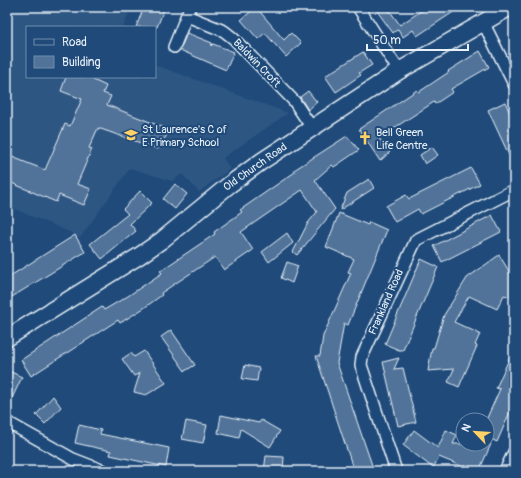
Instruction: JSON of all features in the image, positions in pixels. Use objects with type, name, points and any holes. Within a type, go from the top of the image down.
[{"type":"main road","name":"Old Church Road","points":[[7,338],[140,256],[243,174],[312,128],[399,71],[510,7]]},
{"type":"street","points":[[358,7],[399,71]]},
{"type":"street","name":"Baldwin Croft","points":[[174,48],[188,11],[224,31],[233,38],[294,101],[312,128]]},
{"type":"street","points":[[483,22],[514,84]]},
{"type":"street","name":"Frankland Road","points":[[396,471],[361,365],[362,357],[416,240],[514,190]]},
{"type":"street","points":[[7,422],[74,459],[104,471]]},
{"type":"street","points":[[505,471],[514,452]]},
{"type":"shaded area","name":"St Laurence's C of E Primary School","points":[[7,7],[131,7],[123,26],[26,26],[26,78],[156,78],[156,65],[288,113],[223,158],[230,169],[199,192],[182,174],[172,181],[130,168],[80,238],[72,233],[7,206]]},
{"type":"building","points":[[144,7],[165,7],[157,27],[136,26]]},
{"type":"building","points":[[256,7],[284,40],[291,33],[301,43],[286,57],[265,33],[258,39],[241,20]]},
{"type":"building","points":[[374,7],[387,7],[400,25],[427,7],[461,7],[417,36],[413,30],[403,37],[398,29],[393,33]]},
{"type":"building","points":[[187,33],[212,43],[211,46],[213,44],[234,52],[226,70],[180,50]]},
{"type":"building","points":[[480,51],[489,67],[451,89],[453,92],[435,104],[434,102],[379,138],[390,152],[380,161],[359,129],[417,90],[419,92],[449,72],[448,71]]},
{"type":"building","points":[[363,52],[372,65],[359,73],[361,75],[336,92],[325,76]]},
{"type":"building","points":[[66,78],[94,78],[93,80],[106,86],[103,93],[111,96],[107,105],[170,130],[158,149],[98,128],[89,148],[92,149],[77,184],[91,189],[84,205],[59,195],[56,202],[7,181],[7,155],[45,170],[65,124],[70,126],[82,99],[61,91]]},
{"type":"building","points":[[308,91],[317,102],[308,110],[300,97]]},
{"type":"building","points":[[505,102],[514,122],[514,166],[488,110]]},
{"type":"building","points":[[347,136],[359,150],[334,167],[332,165],[315,180],[335,209],[297,255],[293,252],[308,223],[317,212],[302,190],[241,232],[253,250],[224,270],[215,257],[161,293],[162,295],[144,308],[120,323],[118,320],[31,376],[21,360],[102,307],[104,310],[162,273],[160,271],[215,234],[214,232],[242,212],[240,210],[295,172],[294,170]]},
{"type":"building","points":[[432,147],[438,155],[425,164],[420,155]]},
{"type":"building","points":[[471,168],[480,184],[421,214],[418,209],[395,222],[386,206],[406,195],[409,199]]},
{"type":"building","points":[[369,179],[374,188],[340,210],[347,193]]},
{"type":"building","points":[[175,184],[187,194],[175,209],[163,199]]},
{"type":"building","points":[[140,191],[152,203],[130,224],[136,231],[102,259],[90,244],[128,214],[123,209]]},
{"type":"building","points":[[339,213],[368,225],[369,222],[387,230],[348,325],[344,323],[337,363],[374,471],[354,471],[316,356],[320,356],[323,336],[351,273],[348,272],[354,259],[326,247]]},
{"type":"building","points":[[492,215],[501,232],[442,262],[434,246]]},
{"type":"building","points":[[287,233],[293,243],[269,262],[262,252]]},
{"type":"building","points":[[75,235],[85,252],[7,300],[7,278]]},
{"type":"building","points":[[499,255],[514,279],[514,288],[510,297],[504,295],[497,309],[469,296],[454,322],[480,334],[475,345],[477,346],[459,387],[448,382],[454,369],[428,371],[432,348],[434,348],[444,315],[467,278]]},
{"type":"building","points":[[421,259],[438,267],[403,350],[399,350],[385,344]]},
{"type":"building","points":[[287,262],[298,266],[292,283],[281,278]]},
{"type":"building","points":[[171,330],[195,365],[185,371],[161,337]]},
{"type":"building","points":[[514,348],[514,403],[497,442],[495,441],[495,412],[490,412],[500,389],[496,388]]},
{"type":"building","points":[[144,351],[166,383],[146,395],[134,392],[140,373],[134,376],[122,359],[131,353],[134,357]]},
{"type":"building","points":[[399,358],[394,369],[403,368],[416,422],[398,426],[383,362]]},
{"type":"building","points":[[245,365],[259,368],[257,381],[242,379]]},
{"type":"building","points":[[7,370],[22,377],[7,409]]},
{"type":"building","points":[[53,396],[61,407],[45,424],[36,415]]},
{"type":"building","points":[[221,415],[259,423],[261,420],[280,431],[270,447],[241,429],[239,438],[218,433]]},
{"type":"building","points":[[186,421],[207,425],[203,443],[182,439]]},
{"type":"building","points":[[79,425],[101,430],[100,434],[169,448],[166,467],[110,455],[111,451],[75,443]]},
{"type":"building","points":[[414,430],[438,448],[446,430],[455,434],[453,444],[455,444],[455,452],[487,452],[479,471],[459,471],[461,466],[439,457],[433,468],[403,445]]},
{"type":"building","points":[[266,456],[284,457],[283,471],[264,471]]},
{"type":"place","name":"St Laurence's C of E Primary School","points":[[131,135]]},
{"type":"place","name":"Bell Green Life Centre","points":[[365,138]]}]
